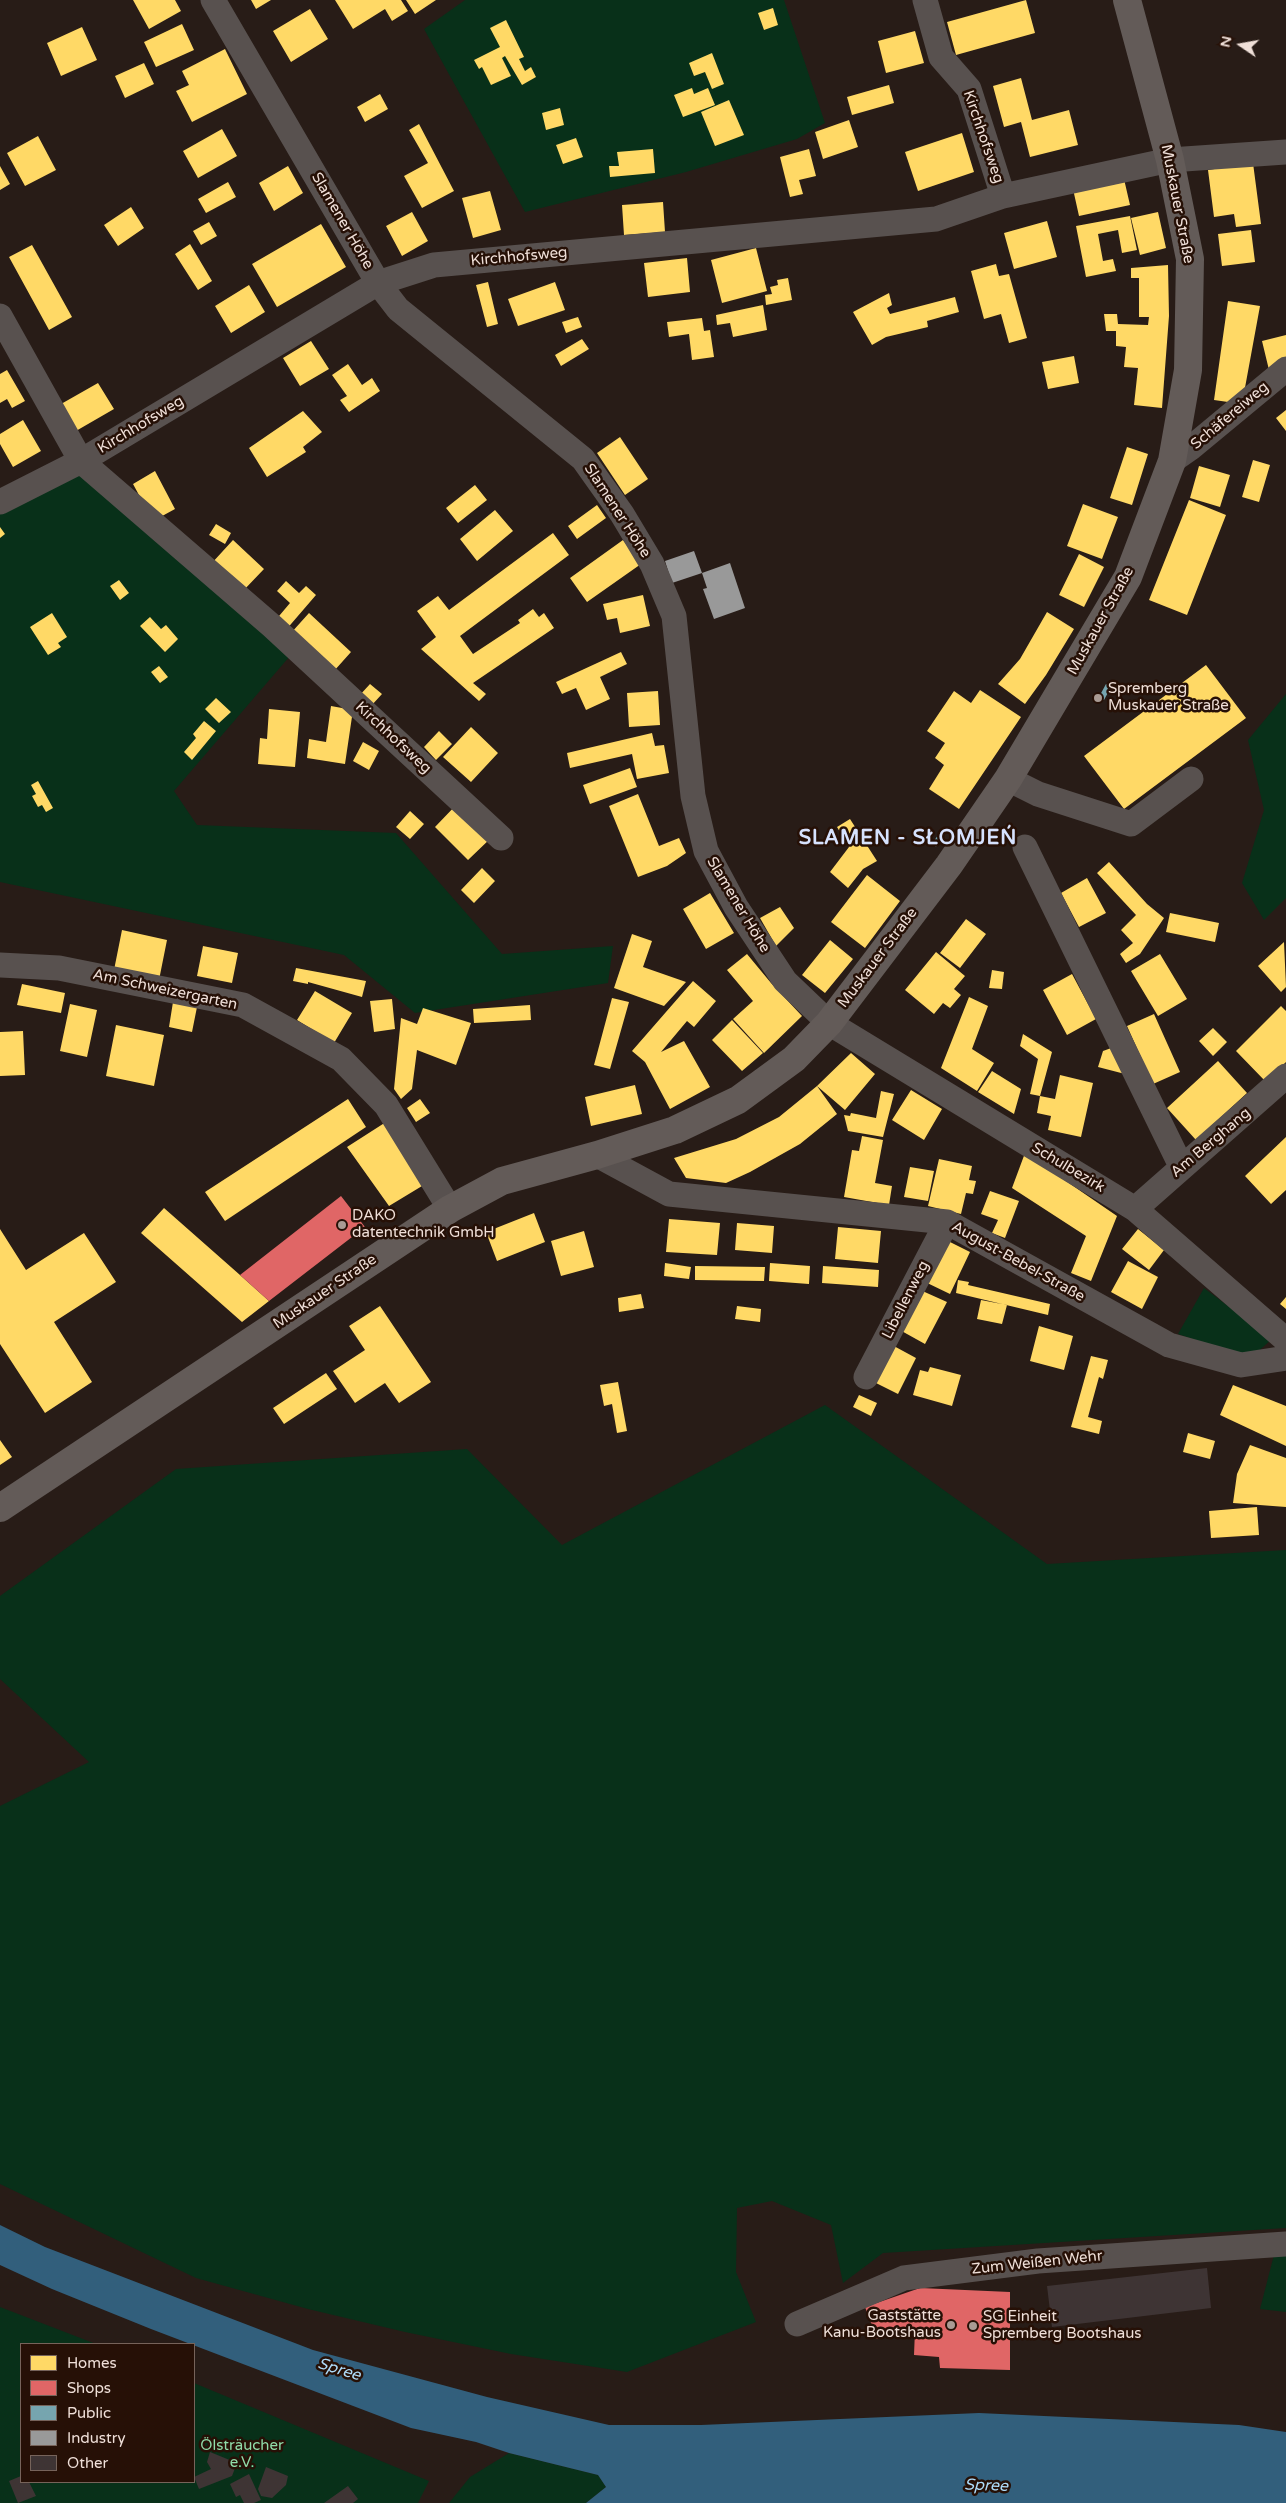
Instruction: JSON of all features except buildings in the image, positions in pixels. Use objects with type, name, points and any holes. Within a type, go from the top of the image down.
[{"type":"main road","name":"Muskauer Straße","points":[[0,1508],[450,1209],[502,1181],[597,1156],[675,1130],[738,1100],[794,1059],[830,1023],[949,865],[1008,779],[1128,577],[1172,461],[1188,370],[1190,259],[1170,160],[1127,0]]},
{"type":"street","name":"Slamener Höhe","points":[[213,0],[378,283],[398,309],[583,459],[622,514],[652,564],[674,616],[693,796],[706,851],[736,907],[785,981],[830,1023]]},
{"type":"street","name":"Kirchhofsweg","points":[[924,0],[941,57],[969,88],[1003,196]]},
{"type":"street","points":[[1170,160],[1286,152]]},
{"type":"street","name":"Kirchhofsweg","points":[[0,502],[81,461],[378,283],[434,265],[936,219],[1003,196],[1170,160]]},
{"type":"street","name":"Kirchhofsweg","points":[[0,316],[81,461],[272,626],[501,838]]},
{"type":"street","name":"Schäfereiweg","points":[[1172,461],[1192,448],[1286,369]]},
{"type":"street","points":[[1008,779],[1038,794],[1131,824],[1191,779]]},
{"type":"street","points":[[1025,847],[1181,1166]]},
{"type":"street","name":"Am Schweizergarten","points":[[0,965],[59,968],[243,1006],[317,1045],[341,1059],[386,1105],[450,1209]]},
{"type":"street","name":"Schulbezirk","points":[[830,1023],[1134,1209],[1286,1340]]},
{"type":"street","name":"Am Berghang","points":[[1134,1209],[1181,1166],[1249,1111],[1286,1076]]},
{"type":"street","name":"August-Bebel-Straße","points":[[597,1156],[668,1194],[947,1222],[1169,1345],[1241,1365],[1286,1358]]},
{"type":"street","name":"Libellenweg","points":[[866,1377],[947,1222]]},
{"type":"street","name":"Zum Weißen Wehr","points":[[797,2324],[904,2278],[1038,2261],[1286,2244]]},
{"type":"green space","points":[[465,0],[784,0],[825,123],[797,139],[686,172],[525,212],[424,29]]},
{"type":"green space","points":[[81,461],[296,649],[174,791],[197,825],[396,833],[502,954],[613,946],[608,983],[415,1013],[344,955],[0,882],[0,502]]},
{"type":"green space","points":[[1286,694],[1286,898],[1264,920],[1242,883],[1264,810],[1248,740]]},
{"type":"green space","points":[[1204,1288],[1272,1339],[1254,1355],[1236,1354],[1178,1334]]},
{"type":"green space","points":[[825,1405],[1047,1564],[1286,1550],[1286,2228],[883,2253],[843,2283],[831,2225],[772,2201],[737,2208],[736,2272],[756,2322],[627,2372],[511,2354],[405,2332],[308,2309],[196,2278],[0,2184],[0,1806],[89,1762],[0,1679],[0,1596],[176,1469],[467,1449],[562,1545]]},
{"type":"green space","points":[[1275,2251],[1286,2252],[1286,2312],[1260,2309]]},
{"type":"green space","name":"Ölsträucher e.V.","points":[[0,2307],[93,2343],[20,2343],[20,2483],[195,2483],[195,2383],[429,2481],[418,2503],[0,2503]]},
{"type":"green space","points":[[509,2453],[598,2475],[606,2487],[586,2503],[449,2503],[470,2477]]},
{"type":"water","name":"Spree","points":[[0,2225],[45,2247],[313,2350],[487,2397],[609,2425],[701,2425],[979,2413],[1239,2425],[1286,2432],[1286,2503],[586,2503],[606,2487],[598,2475],[509,2453],[476,2442],[411,2428],[195,2346],[195,2343],[188,2343],[151,2329],[52,2289],[0,2265]]},
{"type":"place","name":"Spremberg Muskauer Straße","points":[[1098,698]]},
{"type":"place","name":"DAKO datentechnik GmbH","points":[[342,1225]]},
{"type":"place","name":"Gaststätte Kanu-Bootshaus","points":[[951,2325]]},
{"type":"place","name":"SG Einheit Spremberg Bootshaus","points":[[973,2326]]},
{"type":"district","name":"SLAMEN - SŁOMJEŃ","points":[[908,839]]}]
